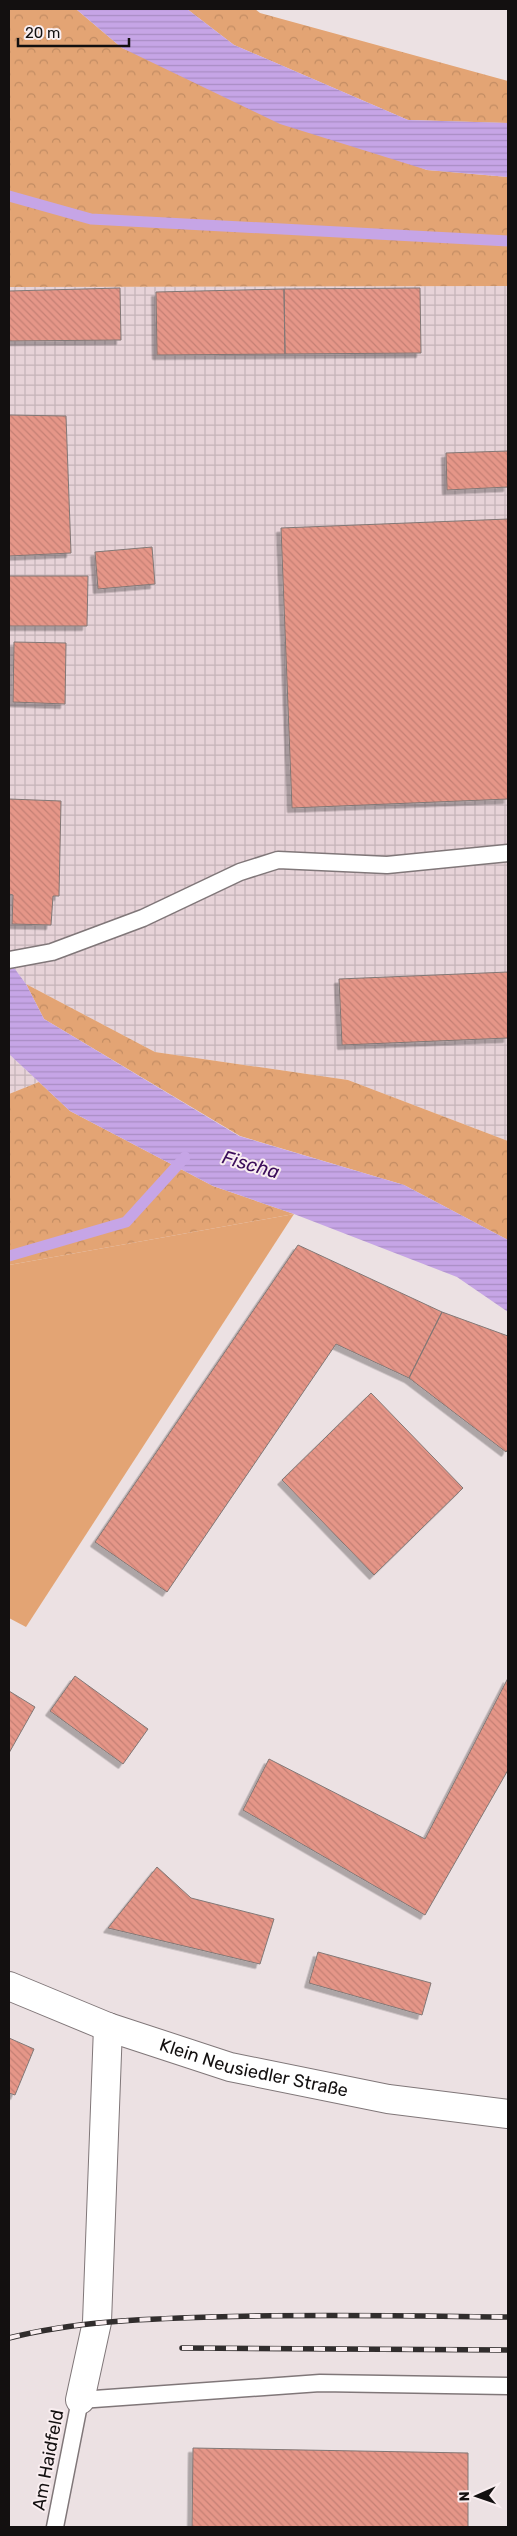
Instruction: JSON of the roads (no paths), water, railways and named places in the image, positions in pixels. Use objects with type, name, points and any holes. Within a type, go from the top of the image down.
[{"type":"main road","name":"Klein Neusiedler Straße","points":[[9,1986],[108,2026],[230,2067],[388,2099],[508,2114]]},
{"type":"main road","points":[[80,2400],[97,2322],[108,2026]]},
{"type":"lane","points":[[9,960],[52,952],[116,928],[240,872],[278,860],[387,865],[508,852]]},
{"type":"lane","points":[[80,2400],[320,2382],[508,2386]]},
{"type":"lane","name":"Am Haidfeld","points":[[55,2527],[80,2400]]},
{"type":"water","points":[[76,9],[187,9],[234,45],[408,120],[508,123],[508,177],[427,170],[280,124],[122,48]]},
{"type":"water","name":"Fischa","points":[[9,961],[26,984],[44,1019],[239,1136],[404,1185],[508,1240],[508,1312],[457,1277],[294,1214],[213,1186],[70,1111],[9,1054]]},
{"type":"waterway","points":[[9,196],[91,219],[508,241]]},
{"type":"waterway","points":[[9,1256],[126,1222],[185,1157]]},
{"type":"railway","points":[[9,2338],[84,2324],[161,2319],[286,2316],[508,2317]]},
{"type":"railway","points":[[182,2348],[508,2350]]}]
